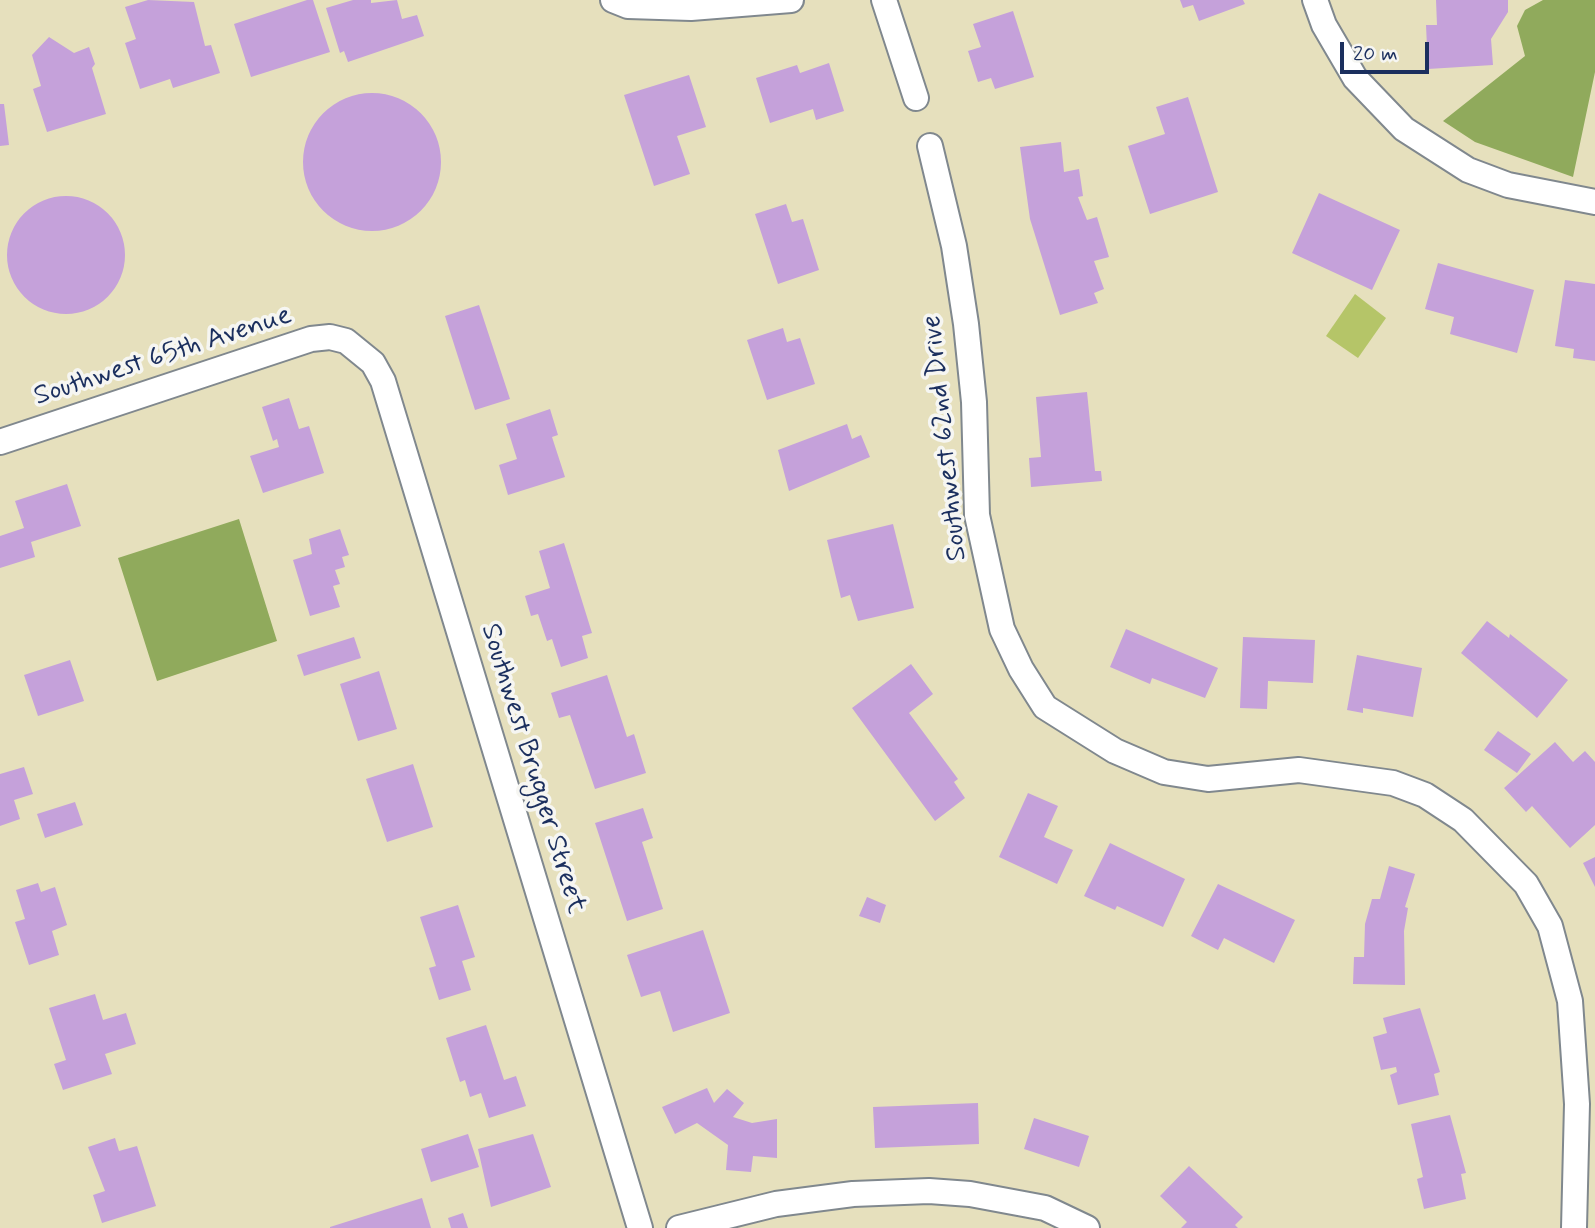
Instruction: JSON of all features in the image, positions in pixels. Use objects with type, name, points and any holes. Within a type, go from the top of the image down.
[{"type":"street","points":[[612,0],[628,6],[691,8],[791,0]]},
{"type":"street","points":[[884,0],[916,99]]},
{"type":"street","points":[[1315,0],[1324,25],[1355,78],[1404,129],[1468,170],[1508,185],[1595,202]]},
{"type":"street","name":"Southwest 62nd Drive","points":[[930,146],[954,246],[966,324],[974,402],[977,515],[1002,629],[1021,669],[1045,707],[1105,746],[1164,772],[1208,779],[1299,770],[1393,783],[1425,795],[1463,820],[1508,865],[1526,884],[1550,926],[1570,1001],[1577,1104],[1574,1228]]},
{"type":"street","name":"Southwest 65th Avenue","points":[[0,442],[311,339],[330,337],[346,341]]},
{"type":"street","name":"Southwest Brugger Street","points":[[346,341],[363,352],[383,381],[640,1228]]},
{"type":"street","points":[[679,1228],[716,1217],[788,1203],[853,1194],[929,1191],[970,1194],[1045,1208],[1074,1219],[1087,1228]]},
{"type":"green space","points":[[1543,0],[1595,0],[1595,72],[1573,177],[1475,142],[1443,121],[1525,56],[1517,26],[1525,10]]},
{"type":"green space","points":[[1355,294],[1386,318],[1358,358],[1326,336]]},
{"type":"green space","points":[[239,519],[277,641],[157,681],[118,558]]},
{"type":"building","points":[[148,0],[194,2],[205,46],[211,45],[220,73],[173,88],[170,79],[140,89],[125,43],[136,39],[125,7]]},
{"type":"building","points":[[313,0],[330,52],[251,77],[234,24]]},
{"type":"building","points":[[353,0],[371,0],[371,3],[397,0],[402,19],[417,15],[424,36],[348,62],[344,51],[340,53],[326,8]]},
{"type":"building","points":[[1180,0],[1243,0],[1245,4],[1199,21],[1193,5],[1183,8]]},
{"type":"building","points":[[1436,0],[1508,0],[1508,12],[1491,39],[1493,65],[1428,69],[1426,25],[1437,25]]},
{"type":"building","points":[[1013,11],[1034,77],[995,89],[991,78],[978,82],[968,51],[981,47],[973,24]]},
{"type":"building","points":[[49,37],[74,53],[89,47],[95,64],[92,68],[106,114],[47,132],[33,89],[41,86],[32,55]]},
{"type":"building","points":[[829,63],[844,111],[816,120],[813,109],[770,123],[756,78],[797,65],[800,73]]},
{"type":"building","points":[[689,75],[706,127],[677,136],[690,174],[654,186],[624,95]]},
{"type":"building","points":[[372,93],[398,98],[421,113],[436,136],[441,162],[436,188],[421,211],[398,226],[372,231],[346,226],[323,211],[308,188],[303,162],[308,136],[323,113],[346,98]]},
{"type":"building","points":[[1188,97],[1218,192],[1150,214],[1128,146],[1165,134],[1156,107]]},
{"type":"building","points":[[0,104],[4,104],[9,145],[0,146]]},
{"type":"building","points":[[1061,142],[1064,172],[1079,169],[1083,196],[1078,197],[1087,220],[1097,217],[1109,257],[1094,261],[1104,289],[1094,293],[1098,303],[1060,315],[1030,219],[1020,147]]},
{"type":"building","points":[[1319,193],[1400,230],[1372,290],[1292,253]]},
{"type":"building","points":[[66,196],[89,201],[108,213],[120,232],[125,255],[120,278],[108,297],[89,309],[66,314],[43,309],[24,297],[12,278],[7,255],[12,232],[24,213],[43,201]]},
{"type":"building","points":[[786,204],[792,222],[803,219],[819,270],[778,284],[755,214]]},
{"type":"building","points":[[1438,263],[1534,290],[1517,353],[1450,334],[1454,317],[1425,309]]},
{"type":"building","points":[[1565,280],[1595,284],[1595,361],[1573,358],[1574,349],[1555,346]]},
{"type":"building","points":[[479,305],[510,399],[475,410],[445,316]]},
{"type":"building","points":[[783,328],[787,342],[800,338],[815,384],[767,400],[747,340]]},
{"type":"building","points":[[1087,392],[1095,471],[1101,471],[1102,481],[1031,487],[1029,458],[1041,457],[1036,397]]},
{"type":"building","points":[[289,398],[299,429],[309,426],[324,473],[263,493],[250,456],[279,447],[277,439],[273,441],[262,407]]},
{"type":"building","points":[[550,409],[558,435],[552,437],[565,477],[508,495],[499,465],[517,459],[506,424]]},
{"type":"building","points":[[847,424],[852,439],[861,435],[870,457],[789,491],[778,450]]},
{"type":"building","points":[[67,484],[81,526],[31,542],[35,557],[0,568],[0,536],[24,528],[15,501]]},
{"type":"building","points":[[893,524],[914,608],[858,621],[850,595],[841,598],[827,540]]},
{"type":"building","points":[[340,529],[349,555],[342,557],[345,567],[335,570],[340,584],[333,586],[340,607],[310,616],[293,560],[312,554],[309,539]]},
{"type":"building","points":[[564,543],[592,633],[582,636],[588,658],[561,667],[552,639],[547,641],[538,614],[531,616],[525,596],[550,588],[539,551]]},
{"type":"building","points":[[1487,621],[1509,638],[1510,634],[1568,680],[1537,718],[1461,653]]},
{"type":"building","points":[[1126,629],[1218,668],[1205,698],[1152,678],[1150,684],[1110,667]]},
{"type":"building","points":[[354,637],[361,658],[304,676],[297,655]]},
{"type":"building","points":[[1243,637],[1315,640],[1313,683],[1268,681],[1267,709],[1240,708]]},
{"type":"building","points":[[1357,655],[1422,668],[1413,717],[1363,708],[1363,713],[1347,710]]},
{"type":"building","points":[[70,660],[84,701],[38,716],[24,675]]},
{"type":"building","points":[[911,664],[933,694],[909,713],[958,779],[954,782],[965,798],[935,821],[852,708]]},
{"type":"building","points":[[379,671],[397,729],[358,741],[340,684]]},
{"type":"building","points":[[607,675],[627,737],[634,734],[646,773],[595,789],[570,715],[559,718],[551,693]]},
{"type":"building","points":[[1498,731],[1531,754],[1517,773],[1484,750]]},
{"type":"building","points":[[1555,742],[1573,762],[1585,751],[1595,762],[1595,825],[1570,848],[1532,806],[1526,812],[1504,788]]},
{"type":"building","points":[[413,764],[433,827],[387,842],[366,779]]},
{"type":"building","points":[[24,767],[33,794],[14,800],[20,819],[0,826],[0,774]]},
{"type":"building","points":[[1028,793],[1058,806],[1044,837],[1073,850],[1057,884],[999,857]]},
{"type":"building","points":[[75,802],[83,825],[45,838],[37,814]]},
{"type":"building","points":[[643,808],[653,838],[642,842],[663,909],[627,921],[595,823]]},
{"type":"building","points":[[1110,843],[1185,879],[1163,927],[1117,906],[1115,910],[1084,896]]},
{"type":"building","points":[[1595,857],[1595,887],[1583,863]]},
{"type":"building","points":[[1389,866],[1415,874],[1405,907],[1408,908],[1404,931],[1405,985],[1353,984],[1354,957],[1364,957],[1365,924],[1372,899],[1380,899]]},
{"type":"building","points":[[38,883],[41,892],[55,887],[67,925],[52,931],[59,955],[29,965],[15,922],[25,919],[16,890]]},
{"type":"building","points":[[1218,884],[1295,920],[1274,963],[1224,938],[1218,950],[1191,936]]},
{"type":"building","points":[[867,897],[886,905],[880,923],[859,916]]},
{"type":"building","points":[[458,905],[475,957],[462,961],[471,990],[439,1000],[429,968],[436,966],[420,917]]},
{"type":"building","points":[[703,930],[730,1013],[673,1032],[660,991],[641,997],[627,955]]},
{"type":"building","points":[[95,994],[103,1020],[126,1013],[136,1044],[105,1054],[112,1074],[63,1090],[54,1064],[66,1060],[49,1008]]},
{"type":"building","points":[[1420,1008],[1440,1072],[1434,1074],[1439,1095],[1398,1105],[1390,1075],[1397,1072],[1396,1067],[1381,1070],[1373,1037],[1387,1033],[1383,1018]]},
{"type":"building","points":[[486,1025],[504,1080],[516,1076],[526,1106],[489,1118],[481,1093],[470,1097],[465,1080],[460,1082],[446,1038]]},
{"type":"building","points":[[707,1088],[714,1103],[727,1089],[744,1103],[733,1117],[752,1123],[777,1119],[777,1158],[753,1156],[751,1172],[726,1170],[728,1145],[697,1123],[675,1134],[662,1107]]},
{"type":"building","points":[[978,1103],[979,1144],[875,1148],[873,1107]]},
{"type":"building","points":[[1450,1115],[1466,1173],[1461,1174],[1466,1199],[1424,1209],[1417,1179],[1423,1177],[1411,1124]]},
{"type":"building","points":[[1034,1118],[1089,1136],[1079,1167],[1024,1149]]},
{"type":"building","points":[[468,1134],[479,1167],[431,1182],[421,1149]]},
{"type":"building","points":[[533,1134],[551,1187],[491,1207],[478,1149]]},
{"type":"building","points":[[115,1138],[119,1151],[137,1146],[156,1206],[102,1223],[93,1195],[105,1191],[88,1147]]},
{"type":"building","points":[[1189,1166],[1243,1217],[1235,1225],[1238,1228],[1181,1228],[1187,1222],[1160,1196]]},
{"type":"building","points":[[422,1198],[431,1228],[330,1228],[330,1227]]},
{"type":"building","points":[[463,1213],[468,1228],[451,1228],[448,1218]]}]
